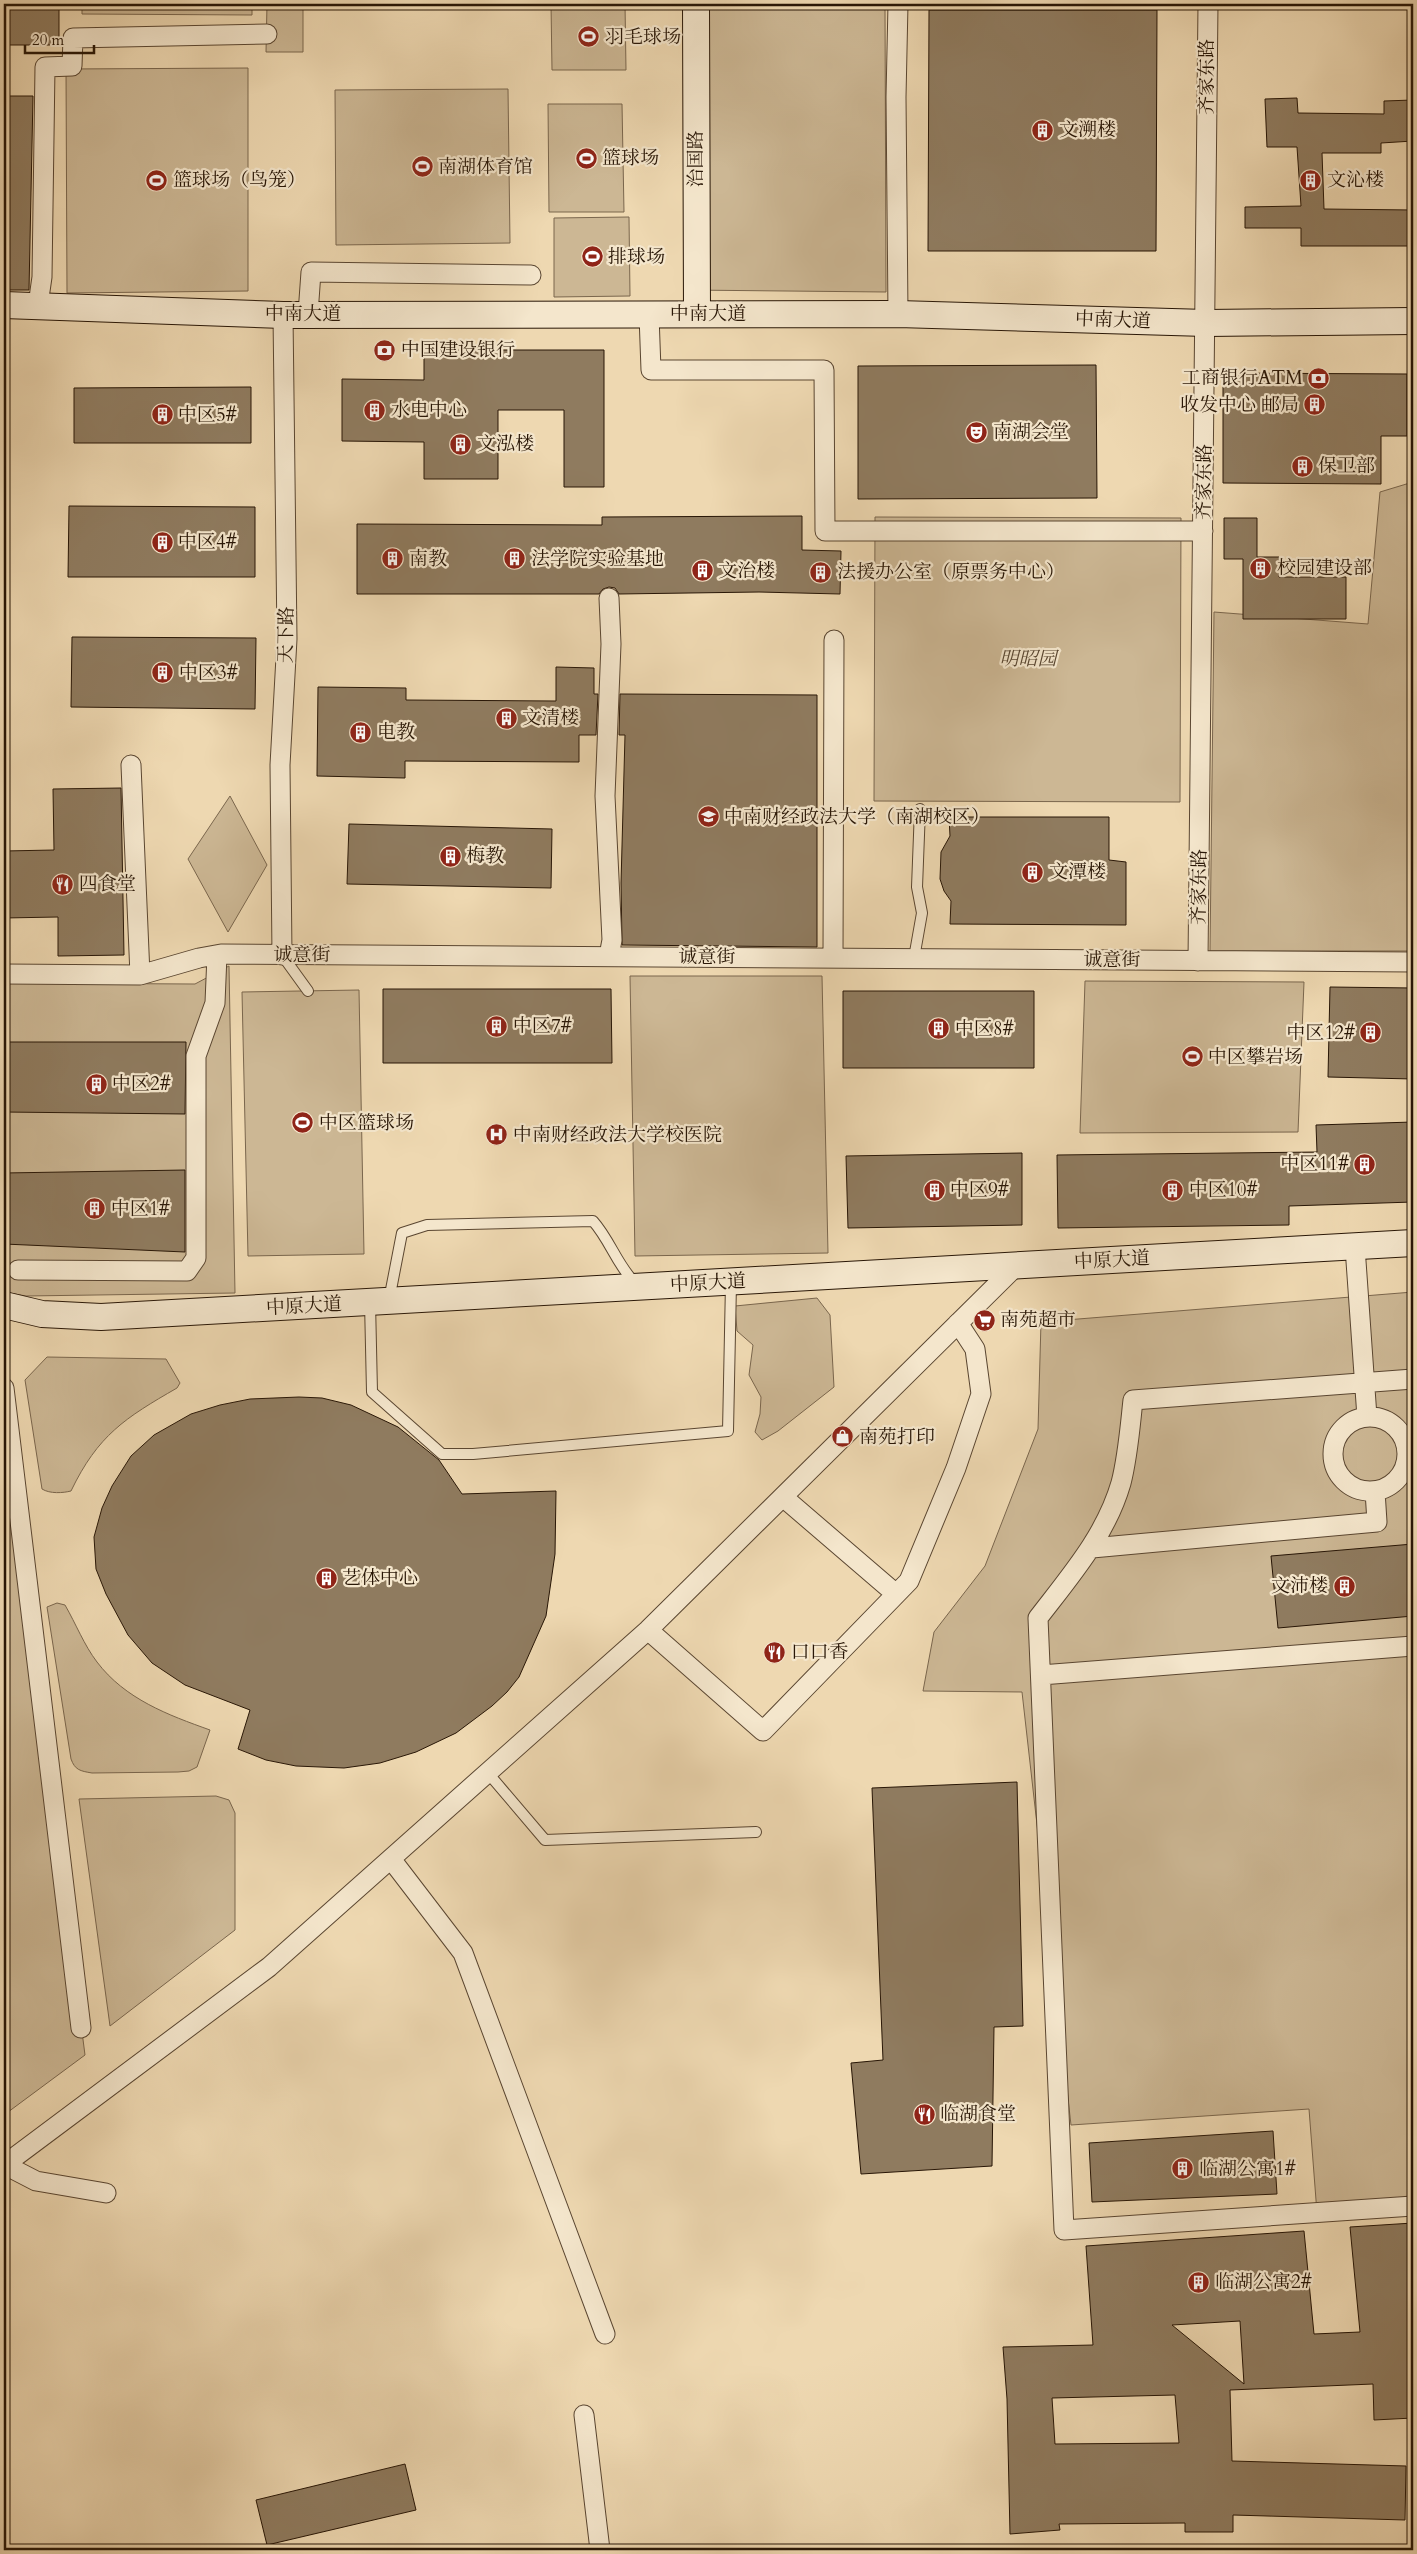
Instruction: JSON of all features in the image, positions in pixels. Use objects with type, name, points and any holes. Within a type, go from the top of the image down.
[{"type":"main road","name":"治国路","points":[[696,4],[697,314]]},
{"type":"main road","name":"中南大道","points":[[4,305],[295,315],[898,314],[1206,323],[1413,321]]},
{"type":"main road","name":"中原大道","points":[[4,1304],[57,1316],[102,1317],[1413,1243]]},
{"type":"street","points":[[898,4],[896,97],[898,314]]},
{"type":"street","name":"齐家东路","points":[[1198,961],[1208,4]]},
{"type":"street","points":[[38,305],[42,278],[45,67],[72,66],[72,38],[267,34]]},
{"type":"street","name":"天下路","points":[[282,955],[280,765],[288,639],[295,315],[311,272],[531,275]]},
{"type":"street","points":[[649,315],[651,370],[824,370],[825,531],[1203,531]]},
{"type":"street","points":[[609,598],[612,644],[606,796],[612,940],[610,956]]},
{"type":"street","points":[[833,958],[834,640]]},
{"type":"street","points":[[131,765],[140,974]]},
{"type":"street","points":[[18,1270],[187,1271],[196,1258],[196,1056],[215,1002],[217,954]]},
{"type":"street","name":"诚意街","points":[[4,974],[140,974],[217,954],[1413,962]]},
{"type":"street","points":[[1355,1247],[1367,1417]]},
{"type":"street","points":[[106,2193],[36,2181],[4,2165],[269,1967],[391,1859],[648,1630],[1016,1266]]},
{"type":"street","points":[[648,1630],[763,1731],[909,1581],[956,1468],[981,1394],[975,1349],[958,1323]]},
{"type":"street","points":[[1413,1379],[1133,1400],[1121,1482],[1109,1514],[1092,1548],[1038,1618],[1064,2230],[1413,2206]]},
{"type":"street","points":[[4,1388],[81,2028]]},
{"type":"street","points":[[1367,1417],[1379,1418],[1399,1430],[1405,1440],[1408,1452],[1406,1464],[1400,1476],[1392,1484],[1375,1492],[1355,1488],[1344,1481],[1337,1471],[1333,1459],[1333,1446],[1341,1431],[1355,1420],[1367,1417]]},
{"type":"street","points":[[1092,1548],[1377,1522],[1375,1492]]},
{"type":"street","points":[[783,1497],[896,1594]]},
{"type":"street","points":[[1041,1675],[1413,1646]]},
{"type":"street","points":[[391,1859],[463,1953],[605,2334]]},
{"type":"street","points":[[584,2416],[600,2550]]},
{"type":"lane","points":[[914,958],[922,913],[918,887],[920,809]]},
{"type":"lane","points":[[282,955],[308,991]]},
{"type":"lane","points":[[639,1287],[624,1272],[606,1235],[593,1222],[427,1225],[402,1233],[379,1302],[372,1392],[442,1454],[473,1454],[728,1431],[731,1282]]},
{"type":"lane","points":[[488,1772],[545,1840],[756,1832]]},
{"type":"green space","points":[[82,4],[252,4],[252,15],[82,14]]},
{"type":"green space","points":[[267,4],[303,4],[303,52],[266,52]]},
{"type":"green space","name":"羽毛球场","points":[[551,4],[625,4],[626,70],[552,70]]},
{"type":"green space","points":[[685,4],[885,4],[886,292],[686,290]]},
{"type":"green space","name":"篮球场（鸟笼）","points":[[248,68],[248,291],[67,293],[66,69]]},
{"type":"green space","name":"南湖体育馆","points":[[508,89],[510,243],[336,245],[335,90]]},
{"type":"green space","name":"篮球场","points":[[548,104],[622,104],[624,212],[549,212]]},
{"type":"green space","name":"排球场","points":[[629,217],[630,296],[554,297],[554,218]]},
{"type":"green space","points":[[1413,482],[1413,951],[1210,951],[1214,612],[1368,624],[1380,492]]},
{"type":"green space","name":"明昭园","points":[[875,517],[1181,518],[1180,802],[874,801]]},
{"type":"green space","points":[[230,796],[267,865],[228,932],[188,859]]},
{"type":"green space","points":[[229,966],[235,1293],[26,1296],[4,1292],[4,983],[195,984]]},
{"type":"green space","points":[[630,976],[822,976],[828,1253],[635,1256]]},
{"type":"green space","name":"中区攀岩场","points":[[1085,981],[1304,982],[1298,1132],[1080,1133]]},
{"type":"green space","name":"中区篮球场","points":[[359,990],[364,1254],[248,1256],[242,992]]},
{"type":"green space","points":[[1413,1292],[1413,2207],[1317,2213],[1309,2109],[1071,2125],[1022,1692],[923,1691],[934,1632],[985,1566],[1038,1429],[1041,1322]]},
{"type":"green space","points":[[817,1298],[830,1315],[834,1387],[778,1431],[762,1440],[755,1432],[760,1414],[761,1397],[749,1375],[753,1345],[737,1331],[735,1306]]},
{"type":"green space","points":[[47,1357],[166,1359],[180,1383],[177,1388],[142,1409],[115,1430],[92,1456],[71,1491],[53,1492],[42,1489],[25,1380]]},
{"type":"green space","points":[[4,1426],[85,2055],[4,2115]]},
{"type":"green space","points":[[57,1603],[65,1605],[92,1655],[108,1675],[121,1686],[134,1696],[163,1712],[210,1730],[197,1767],[189,1771],[178,1772],[92,1773],[81,1771],[74,1766],[71,1759],[47,1607]]},
{"type":"green space","points":[[216,1796],[229,1800],[235,1813],[235,1930],[110,2026],[79,1799]]},
{"type":"building","points":[[4,4],[59,4],[59,45],[4,45]]},
{"type":"building","name":"文溯楼","points":[[929,10],[1157,10],[1156,251],[928,251]]},
{"type":"building","points":[[4,96],[33,96],[29,290],[4,290]]},
{"type":"building","name":"文沁楼","points":[[1297,98],[1298,113],[1384,114],[1384,101],[1413,100],[1413,141],[1381,143],[1381,153],[1322,153],[1324,209],[1413,210],[1413,246],[1301,246],[1301,228],[1245,228],[1245,207],[1301,206],[1297,147],[1267,147],[1265,99]]},
{"type":"building","name":"文泓楼","points":[[424,350],[604,350],[604,487],[564,487],[564,410],[498,410],[498,479],[424,479],[424,442],[342,441],[342,379],[424,380]]},
{"type":"building","name":"南湖会堂","points":[[1096,365],[1097,498],[858,499],[858,366]]},
{"type":"building","name":"收发中心 邮局","points":[[1223,373],[1407,374],[1407,436],[1381,436],[1381,484],[1223,483]]},
{"type":"building","name":"中区5#","points":[[251,387],[251,443],[74,443],[74,388]]},
{"type":"building","name":"中区4#","points":[[69,506],[255,507],[255,577],[68,577]]},
{"type":"building","points":[[802,516],[802,550],[841,551],[840,594],[759,592],[619,594],[615,588],[609,587],[603,589],[599,594],[357,594],[357,524],[602,525],[602,517]]},
{"type":"building","name":"校园建设部","points":[[1224,518],[1257,518],[1257,557],[1279,557],[1279,577],[1346,577],[1346,619],[1243,619],[1243,559],[1224,559]]},
{"type":"building","name":"中区3#","points":[[72,637],[256,638],[255,709],[71,707]]},
{"type":"building","points":[[556,667],[594,668],[594,694],[598,694],[596,735],[579,735],[579,762],[405,761],[405,778],[317,776],[318,687],[406,688],[406,700],[556,701]]},
{"type":"building","points":[[620,694],[817,695],[817,947],[622,945],[621,883],[625,735],[619,735]]},
{"type":"building","name":"四食堂","points":[[121,788],[124,955],[58,956],[58,917],[4,918],[4,851],[54,850],[53,789]]},
{"type":"building","name":"文潭楼","points":[[949,817],[1109,817],[1109,860],[1126,862],[1126,925],[950,924],[951,901],[944,891],[940,879],[941,852],[950,836]]},
{"type":"building","name":"梅教","points":[[349,824],[552,829],[551,888],[347,884]]},
{"type":"building","name":"中区12#","points":[[1330,987],[1413,988],[1413,1079],[1328,1077]]},
{"type":"building","name":"中区7#","points":[[383,989],[611,989],[612,1063],[383,1063]]},
{"type":"building","name":"中区8#","points":[[843,991],[1034,991],[1034,1068],[843,1068]]},
{"type":"building","name":"中区2#","points":[[4,1042],[186,1042],[185,1114],[4,1112]]},
{"type":"building","name":"中区10#","points":[[1413,1122],[1413,1202],[1289,1206],[1289,1225],[1058,1228],[1057,1155],[1317,1152],[1316,1125]]},
{"type":"building","name":"中区9#","points":[[1022,1153],[1022,1225],[848,1228],[846,1156]]},
{"type":"building","name":"中区1#","points":[[185,1170],[185,1252],[4,1244],[4,1173]]},
{"type":"building","name":"艺体中心","points":[[322,1398],[351,1405],[398,1427],[439,1460],[462,1494],[556,1491],[555,1554],[546,1616],[519,1677],[492,1706],[456,1733],[416,1752],[380,1763],[344,1768],[296,1766],[266,1760],[238,1749],[250,1710],[185,1685],[152,1663],[128,1635],[106,1594],[96,1569],[94,1537],[102,1508],[112,1486],[131,1456],[154,1435],[191,1414],[220,1405],[250,1399]]},
{"type":"building","name":"文沛楼","points":[[1413,1544],[1413,1616],[1278,1628],[1271,1556]]},
{"type":"building","points":[[1017,1782],[1023,2026],[994,2027],[992,2166],[861,2174],[851,2063],[883,2060],[872,1788]]},
{"type":"building","name":"临湖公寓1#","points":[[1273,2131],[1277,2194],[1092,2202],[1089,2143]]},
{"type":"building","points":[[1413,2223],[1413,2418],[1374,2420],[1373,2384],[1230,2390],[1232,2461],[1406,2466],[1405,2520],[1233,2515],[1233,2532],[1185,2532],[1185,2523],[1059,2524],[1060,2530],[1010,2534],[1007,2399],[1003,2347],[1093,2345],[1086,2246],[1304,2231],[1314,2334],[1360,2332],[1350,2227]],"holes":[[[1240,2321],[1244,2384],[1172,2325]],[[1175,2395],[1179,2443],[1055,2444],[1052,2398]]]},
{"type":"building","points":[[405,2464],[416,2510],[267,2545],[256,2500]]},
{"type":"place","name":"羽毛球场","points":[[589,37]]},
{"type":"place","name":"文溯楼","points":[[1043,130]]},
{"type":"place","name":"篮球场","points":[[586,158]]},
{"type":"place","name":"南湖体育馆","points":[[422,167]]},
{"type":"place","name":"篮球场（鸟笼）","points":[[157,180]]},
{"type":"place","name":"文沁楼","points":[[1311,180]]},
{"type":"place","name":"排球场","points":[[592,257]]},
{"type":"place","name":"中国建设银行","points":[[385,350]]},
{"type":"place","name":"工商银行ATM","points":[[1319,378]]},
{"type":"place","name":"收发中心 邮局","points":[[1315,405]]},
{"type":"place","name":"水电中心","points":[[375,410]]},
{"type":"place","name":"中区5#","points":[[162,415]]},
{"type":"place","name":"南湖会堂","points":[[977,432]]},
{"type":"place","name":"文泓楼","points":[[461,444]]},
{"type":"place","name":"保卫部","points":[[1302,466]]},
{"type":"place","name":"中区4#","points":[[162,542]]},
{"type":"place","name":"南教","points":[[393,559]]},
{"type":"place","name":"法学院实验基地","points":[[515,559]]},
{"type":"place","name":"校园建设部","points":[[1261,568]]},
{"type":"place","name":"文治楼","points":[[702,571]]},
{"type":"place","name":"法援办公室（原票务中心）","points":[[821,572]]},
{"type":"place","name":"中区3#","points":[[163,673]]},
{"type":"place","name":"文清楼","points":[[506,718]]},
{"type":"place","name":"电教","points":[[361,732]]},
{"type":"place","name":"中南财经政法大学（南湖校区）","points":[[708,817]]},
{"type":"place","name":"梅教","points":[[450,856]]},
{"type":"place","name":"文潭楼","points":[[1033,872]]},
{"type":"place","name":"四食堂","points":[[63,884]]},
{"type":"place","name":"中区7#","points":[[497,1026]]},
{"type":"place","name":"中区8#","points":[[939,1029]]},
{"type":"place","name":"中区12#","points":[[1371,1033]]},
{"type":"place","name":"中区攀岩场","points":[[1192,1057]]},
{"type":"place","name":"中区2#","points":[[96,1084]]},
{"type":"place","name":"中区篮球场","points":[[303,1123]]},
{"type":"place","name":"中南财经政法大学校医院","points":[[497,1135]]},
{"type":"place","name":"中区11#","points":[[1365,1164]]},
{"type":"place","name":"中区9#","points":[[934,1190]]},
{"type":"place","name":"中区10#","points":[[1173,1190]]},
{"type":"place","name":"中区1#","points":[[95,1209]]},
{"type":"place","name":"南苑超市","points":[[984,1320]]},
{"type":"place","name":"南苑打印","points":[[843,1437]]},
{"type":"place","name":"艺体中心","points":[[326,1578]]},
{"type":"place","name":"文沛楼","points":[[1344,1586]]},
{"type":"place","name":"口口香","points":[[775,1652]]},
{"type":"place","name":"临湖食堂","points":[[924,2114]]},
{"type":"place","name":"临湖公寓1#","points":[[1183,2169]]},
{"type":"place","name":"临湖公寓2#","points":[[1199,2282]]}]
